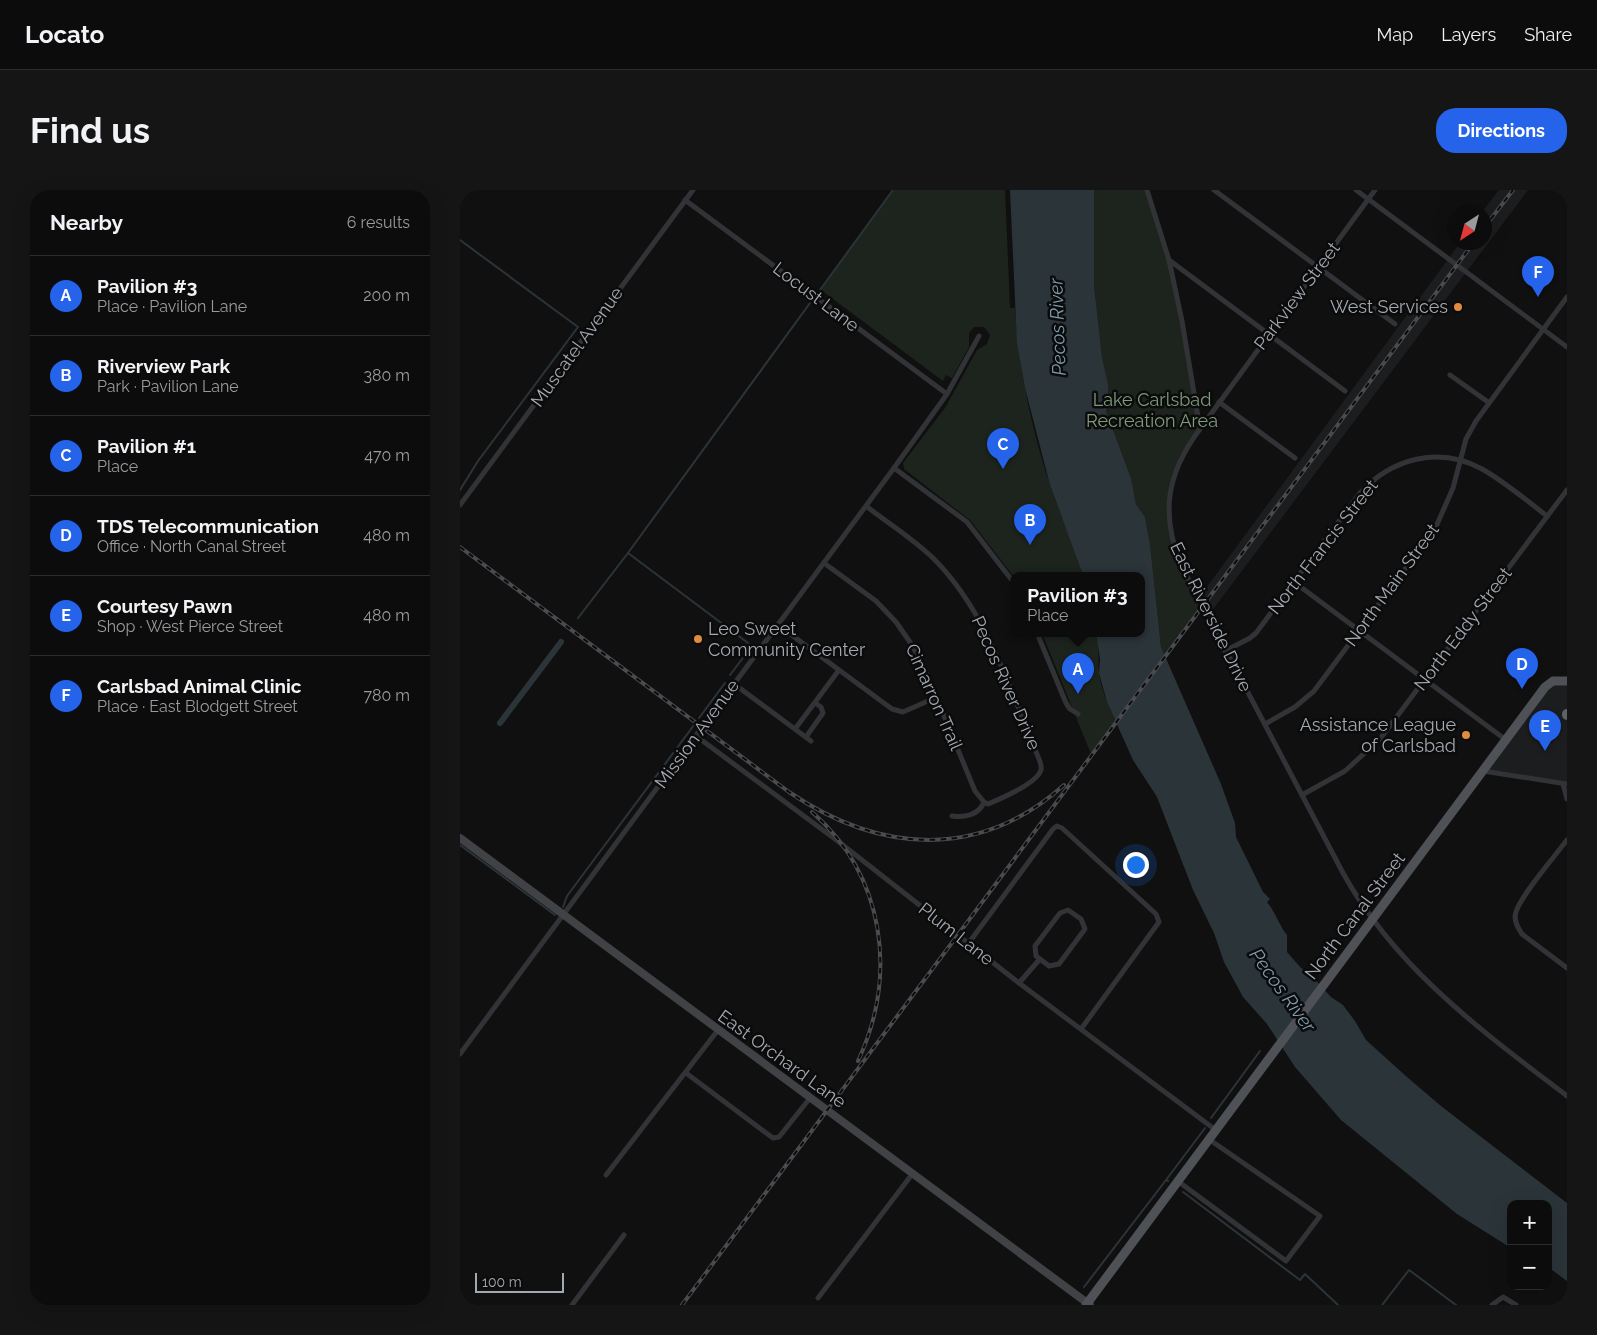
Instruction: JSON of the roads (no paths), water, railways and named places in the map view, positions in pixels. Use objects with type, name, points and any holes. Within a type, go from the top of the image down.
[{"type":"main road","name":"North Canal Street","points":[[1088,1304],[1549,683],[1553,681],[1567,681]]},
{"type":"street","name":"Muscatel Avenue","points":[[460,505],[693,190]]},
{"type":"street","points":[[1147,190],[1168,260],[1182,321],[1200,429]]},
{"type":"street","points":[[1214,190],[1395,324]]},
{"type":"street","points":[[1356,190],[1567,347]]},
{"type":"street","name":"Parkview Street","points":[[1200,429],[1376,190]]},
{"type":"street","name":"Locust Lane","points":[[686,200],[948,394]]},
{"type":"street","points":[[1168,260],[1345,391]]},
{"type":"street","name":"North Main Street","points":[[1265,724],[1295,707],[1314,691],[1435,529],[1453,488],[1469,433],[1488,402],[1567,297]]},
{"type":"street","name":"Mission Avenue","points":[[460,1054],[948,394],[979,336]]},
{"type":"street","points":[[1450,375],[1488,402]]},
{"type":"street","points":[[1219,402],[1295,458]]},
{"type":"street","name":"East Riverside Drive","points":[[1200,429],[1180,458],[1173,478],[1169,504],[1170,530],[1182,567],[1355,895],[1373,921],[1414,970],[1448,1003],[1567,1096]]},
{"type":"street","name":"North Francis Street","points":[[1225,650],[1256,633],[1360,494],[1375,478],[1392,467],[1417,459],[1436,457],[1460,460],[1494,476],[1547,516]]},
{"type":"street","points":[[894,468],[967,522],[1010,578]]},
{"type":"street","name":"North Eddy Street","points":[[1302,795],[1335,778],[1363,756],[1385,732],[1567,490]]},
{"type":"street","name":"Pecos River Drive","points":[[866,506],[935,560],[969,603],[985,630],[1039,758],[1041,770],[1034,778],[1009,795],[988,804],[984,802],[982,808],[960,818],[952,816]]},
{"type":"street","name":"Cimarron Trail","points":[[824,563],[876,601],[896,622],[916,651],[976,791],[984,802]]},
{"type":"street","points":[[1294,582],[1506,740]]},
{"type":"street","points":[[778,625],[897,711],[903,712],[937,697]]},
{"type":"street","points":[[1039,637],[1066,703],[1070,709],[1078,714]]},
{"type":"street","points":[[795,729],[839,670]]},
{"type":"street","points":[[734,684],[811,741]]},
{"type":"street","points":[[806,737],[823,713],[821,707],[815,702]]},
{"type":"street","name":"Plum Lane","points":[[696,736],[839,842],[1019,983],[1217,1131]]},
{"type":"street","points":[[1484,771],[1565,784],[1567,799]]},
{"type":"street","points":[[968,944],[1053,829],[1057,826],[1062,828],[1156,914],[1159,922],[1081,1029]]},
{"type":"street","name":"East Orchard Lane","points":[[460,838],[1088,1304]]},
{"type":"street","points":[[1567,840],[1522,902],[1515,916],[1518,929],[1522,934],[1567,968]]},
{"type":"street","points":[[1068,910],[1081,918],[1085,926],[1083,933],[1059,964],[1049,966],[1039,960],[1035,954],[1035,946],[1060,913],[1068,910]]},
{"type":"street","points":[[1019,983],[1039,960]]},
{"type":"street","points":[[606,1175],[718,1030]]},
{"type":"street","points":[[686,1073],[773,1138],[779,1137],[785,1131],[810,1098]]},
{"type":"street","points":[[1179,1182],[1286,1261],[1320,1216],[1210,1140]]},
{"type":"street","points":[[818,1298],[913,1173]]},
{"type":"street","points":[[572,1305],[624,1235]]},
{"type":"street","points":[[1492,1305],[1499,1298],[1503,1297],[1516,1305]]},
{"type":"water","name":"Pecos River","points":[[1010,190],[1094,190],[1094,285],[1102,357],[1108,384],[1109,404],[1106,411],[1131,478],[1136,504],[1145,517],[1150,544],[1161,647],[1221,784],[1235,823],[1236,837],[1263,892],[1270,899],[1267,902],[1287,935],[1287,952],[1331,997],[1343,1005],[1366,1040],[1441,1106],[1567,1203],[1567,1281],[1552,1270],[1552,1200],[1507,1200],[1507,1245],[1457,1214],[1341,1120],[1295,1067],[1267,1024],[1243,997],[1224,962],[1214,933],[1193,890],[1157,797],[1133,760],[1107,702],[1099,673],[1100,659],[1097,637],[1145,637],[1145,572],[1082,572],[1050,485],[1025,388],[1017,343]]},
{"type":"waterway","points":[[820,290],[893,190]]},
{"type":"waterway","points":[[460,240],[578,327],[478,461],[460,490]]},
{"type":"waterway","points":[[628,553],[810,303]]},
{"type":"waterway","points":[[578,618],[628,553],[752,646],[730,675]]},
{"type":"waterway","points":[[500,723],[561,642]]},
{"type":"waterway","points":[[699,718],[725,683]]},
{"type":"waterway","points":[[563,907],[567,896],[694,725]]},
{"type":"waterway","points":[[460,845],[555,915]]},
{"type":"waterway","points":[[1211,1118],[1260,1051]]},
{"type":"waterway","points":[[1168,1181],[1166,1180],[1205,1128]]},
{"type":"waterway","points":[[1084,1287],[1166,1180]]},
{"type":"waterway","points":[[1183,1192],[1300,1280],[1305,1274],[1338,1305]]},
{"type":"waterway","points":[[1382,1305],[1409,1270],[1456,1305]]},
{"type":"railway","points":[[1492,218],[1513,190]]},
{"type":"railway","points":[[682,1305],[1468,250]]},
{"type":"railway","points":[[460,547],[789,792],[823,812],[858,827],[893,837],[928,840],[963,837],[998,827],[1031,810],[1064,785]]},
{"type":"railway","points":[[812,812],[837,838],[856,866],[869,896],[877,928],[880,961],[878,995],[871,1028],[858,1061]]},
{"type":"place","name":"Carlsbad Animal Clinic","points":[[1538,297]]},
{"type":"place","name":"West Services","points":[[1458,307]]},
{"type":"place","name":"Pavilion #1","points":[[1003,469]]},
{"type":"place","name":"Riverview Park","points":[[1030,545]]},
{"type":"place","name":"Leo Sweet Community Center","points":[[698,639]]},
{"type":"place","name":"TDS Telecommunication","points":[[1522,689]]},
{"type":"place","name":"Pavilion #3","points":[[1078,694]]},
{"type":"place","name":"Assistance League of Carlsbad","points":[[1466,735]]},
{"type":"place","name":"Courtesy Pawn","points":[[1545,751]]},
{"type":"park label","name":"Lake Carlsbad Recreation Area","points":[[1152,410]]}]
